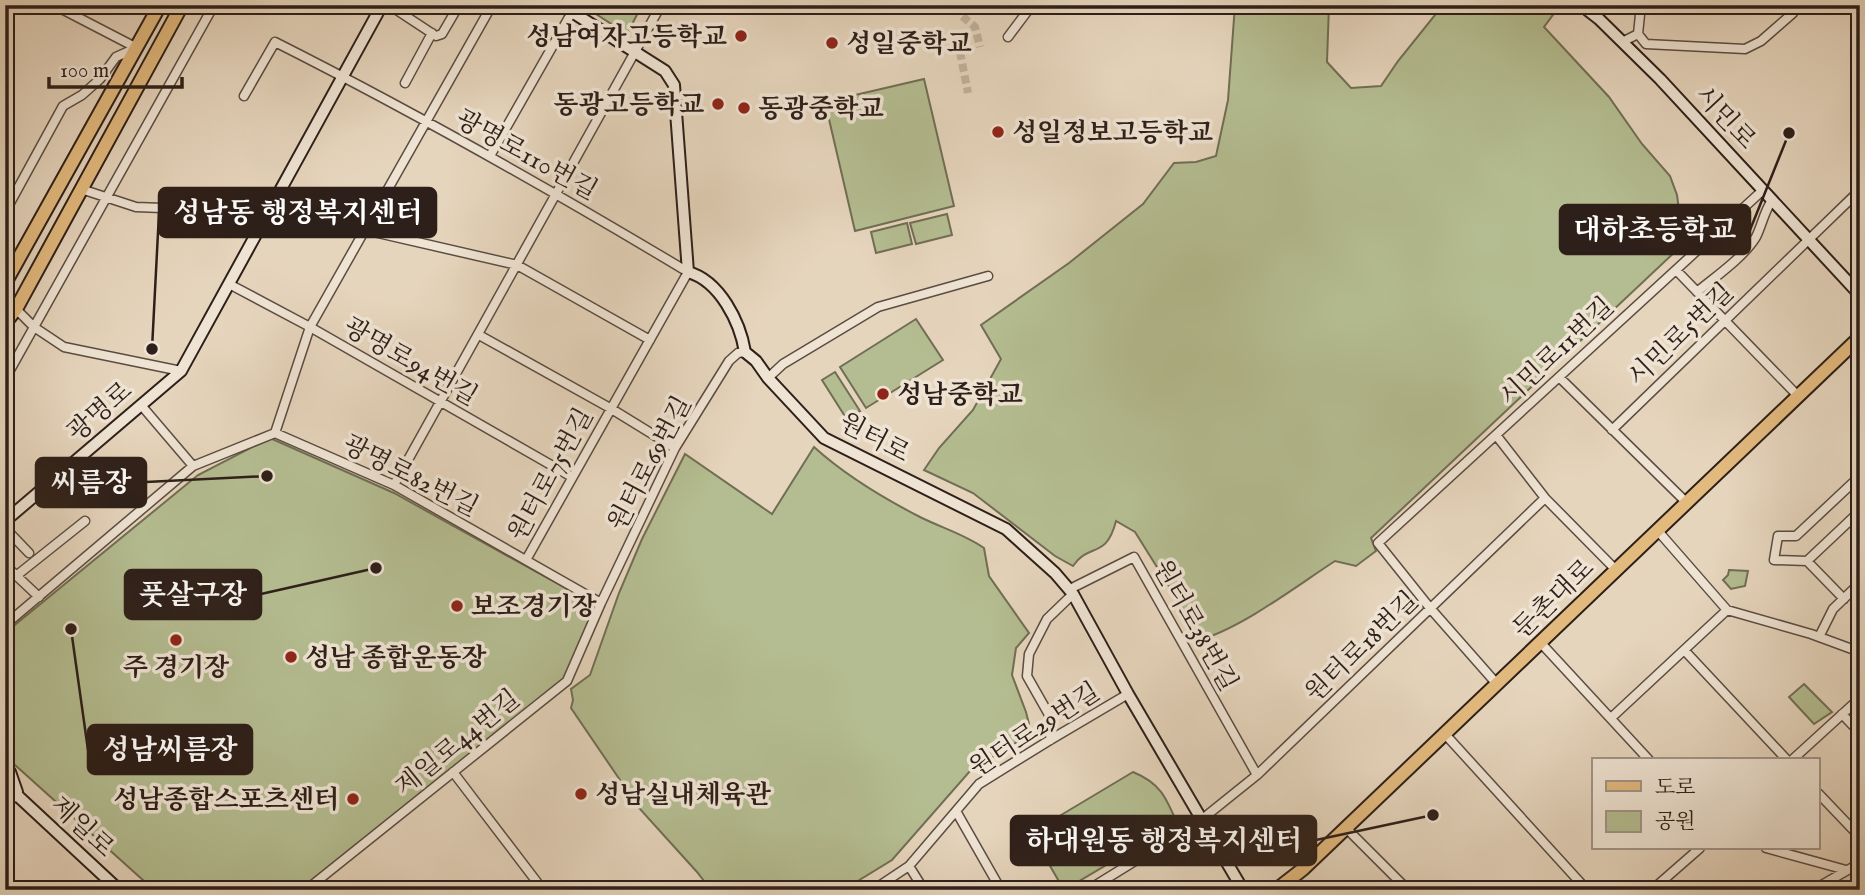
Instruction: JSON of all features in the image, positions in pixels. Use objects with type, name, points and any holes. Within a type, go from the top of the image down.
[{"type":"main road","points":[[5,284],[160,5]]},
{"type":"main road","points":[[5,323],[16,309],[182,5]]},
{"type":"main road","name":"광명로","points":[[5,521],[181,371],[382,5]]},
{"type":"main road","points":[[561,5],[665,71],[674,85],[688,272]]},
{"type":"main road","name":"시민로","points":[[1581,5],[1660,79],[1860,295]]},
{"type":"main road","name":"원터로","points":[[688,272],[697,275],[725,301],[742,336],[745,352],[824,438],[1006,529],[1055,573],[1071,592],[1243,890]]},
{"type":"main road","name":"둔촌대로","points":[[1276,890],[1303,869],[1860,337]]},
{"type":"main road","points":[[5,768],[10,772],[18,795]]},
{"type":"main road","name":"제일로","points":[[5,784],[111,887]]},
{"type":"main road","points":[[5,790],[18,795]]},
{"type":"street","points":[[5,21],[15,5]]},
{"type":"street","points":[[54,5],[137,48]]},
{"type":"street","points":[[5,379],[214,5]]},
{"type":"street","points":[[389,5],[436,36],[442,34],[459,5]]},
{"type":"street","points":[[5,625],[193,466],[275,433],[310,327],[492,5]]},
{"type":"street","points":[[394,485],[661,5]]},
{"type":"street","points":[[1008,37],[1032,5]]},
{"type":"street","points":[[1641,5],[1638,34],[1646,44],[1745,49],[1761,41],[1793,13],[1796,5]]},
{"type":"street","points":[[490,156],[572,12]]},
{"type":"street","points":[[405,83],[432,33]]},
{"type":"street","points":[[1622,42],[1638,34]]},
{"type":"street","points":[[244,96],[275,42],[343,77]]},
{"type":"street","points":[[5,212],[8,198],[63,106],[82,95],[100,79],[116,57],[137,48]]},
{"type":"street","name":"광명로110번길","points":[[343,77],[558,194],[688,272]]},
{"type":"street","points":[[81,189],[136,207],[267,212],[365,230],[517,265],[650,340]]},
{"type":"street","name":"시민로11번길","points":[[1430,608],[1378,543],[1763,190]]},
{"type":"street","name":"시민로5번길","points":[[1612,430],[1860,190]]},
{"type":"street","points":[[1698,292],[1749,246],[1756,236],[1764,211],[1772,200]]},
{"type":"street","points":[[1676,270],[1798,397]]},
{"type":"street","name":"원터로75번길","points":[[526,560],[688,272]]},
{"type":"street","points":[[768,378],[783,364],[878,307],[988,276]]},
{"type":"street","name":"광명로94번길","points":[[229,284],[310,327],[572,477]]},
{"type":"street","points":[[16,309],[34,327],[64,347],[181,371]]},
{"type":"street","name":"원터로75번길","points":[[479,335],[610,408],[676,449]]},
{"type":"street","name":"원터로69번길","points":[[601,603],[676,449],[729,360],[738,353],[745,352]]},
{"type":"street","points":[[1559,377],[1686,502]]},
{"type":"street","points":[[141,405],[193,466]]},
{"type":"street","name":"광명로82번길","points":[[275,433],[394,485],[601,603]]},
{"type":"street","points":[[1496,435],[1545,498],[1616,570]]},
{"type":"street","points":[[1843,598],[1807,561],[1774,560],[1779,536],[1796,536],[1860,477]]},
{"type":"street","name":"원터로18번길","points":[[1088,890],[1202,820],[1257,775],[1545,498]]},
{"type":"street","points":[[1807,561],[1860,511]]},
{"type":"street","points":[[16,576],[85,521]]},
{"type":"street","points":[[5,528],[29,553]]},
{"type":"street","points":[[1658,531],[1727,610],[1860,652]]},
{"type":"street","name":"원터로38번길","points":[[1071,592],[1134,557],[1257,775]]},
{"type":"street","points":[[5,565],[39,597]]},
{"type":"street","points":[[1819,637],[1833,609],[1860,583]]},
{"type":"street","points":[[1050,740],[1052,720],[1027,676],[1029,654],[1047,619],[1071,592]]},
{"type":"street","name":"제일로44번길","points":[[306,890],[567,681],[601,603]]},
{"type":"street","points":[[1430,608],[1496,684]]},
{"type":"street","points":[[1611,718],[1727,610]]},
{"type":"street","points":[[1540,642],[1648,758]]},
{"type":"street","points":[[1685,650],[1785,758]]},
{"type":"street","name":"원터로29번길","points":[[873,890],[909,866],[979,785],[1128,694]]},
{"type":"street","points":[[1794,758],[1860,698]]},
{"type":"street","points":[[1842,714],[1860,733]]},
{"type":"street","points":[[1444,733],[1587,890]]},
{"type":"street","points":[[453,772],[543,890]]},
{"type":"street","points":[[5,806],[18,795]]},
{"type":"street","points":[[1820,795],[1860,837]]},
{"type":"street","points":[[957,811],[1001,890]]},
{"type":"street","points":[[1346,828],[1408,890]]},
{"type":"street","points":[[1652,890],[1698,850]]},
{"type":"street","points":[[1773,850],[1846,870]]},
{"type":"street","points":[[1812,890],[1860,863]]},
{"type":"street","points":[[909,866],[923,890]]},
{"type":"green space","points":[[582,5],[642,5],[627,34]]},
{"type":"green space","points":[[1235,5],[1329,5],[1327,62],[1351,88],[1381,86],[1443,5],[1555,5],[1558,8],[1544,27],[1609,97],[1642,144],[1670,176],[1677,195],[1680,217],[1678,249],[1371,538],[1376,551],[1356,566],[1335,561],[1235,625],[1202,639],[1135,532],[1116,521],[1107,541],[1085,554],[1073,566],[1055,556],[973,493],[924,470],[939,448],[973,410],[1001,359],[981,325],[1069,263],[1143,204],[1174,163],[1196,162],[1216,156],[1228,100]]},
{"type":"green space","points":[[924,79],[954,206],[855,231],[825,102]]},
{"type":"green space","points":[[947,214],[952,235],[916,244],[910,223]]},
{"type":"green space","points":[[907,223],[912,244],[876,253],[871,232]]},
{"type":"green space","points":[[916,319],[943,360],[866,408],[840,367]]},
{"type":"green space","points":[[835,372],[860,411],[846,418],[822,380]]},
{"type":"green space","name":"성남 종합운동장","points":[[270,438],[394,493],[596,605],[567,681],[302,890],[154,890],[5,756],[5,633],[198,475]]},
{"type":"green space","points":[[814,447],[878,494],[984,548],[989,576],[1029,633],[1016,648],[1012,675],[1029,724],[1025,737],[970,771],[892,860],[843,890],[707,890],[697,872],[639,808],[571,708],[571,689],[590,675],[619,593],[642,539],[685,454],[772,514]]},
{"type":"green space","points":[[1729,570],[1748,571],[1745,586],[1731,589],[1723,580]]},
{"type":"green space","points":[[1804,684],[1832,712],[1814,724],[1789,697]]},
{"type":"green space","points":[[1133,772],[1156,786],[1177,823],[1064,890],[1031,833]]},
{"type":"tunnel","points":[[965,5],[962,16],[975,27],[980,47]]},
{"type":"tunnel","points":[[960,52],[968,93]]},
{"type":"place","name":"성남여자고등학교","points":[[741,36]]},
{"type":"place","name":"성일중학교","points":[[832,43]]},
{"type":"place","name":"동광고등학교","points":[[718,104]]},
{"type":"place","name":"동광중학교","points":[[744,108]]},
{"type":"place","name":"성일정보고등학교","points":[[998,132]]},
{"type":"place","name":"대하초등학교","points":[[1789,133]]},
{"type":"place","name":"성남동 행정복지센터","points":[[152,349]]},
{"type":"place","name":"성남중학교","points":[[883,394]]},
{"type":"place","name":"씨름장","points":[[267,476]]},
{"type":"place","name":"풋살구장","points":[[376,568]]},
{"type":"place","name":"보조경기장","points":[[457,606]]},
{"type":"place","name":"성남씨름장","points":[[71,629]]},
{"type":"place","name":"주 경기장","points":[[176,640]]},
{"type":"place","name":"성남 종합운동장","points":[[291,657]]},
{"type":"place","name":"성남실내체육관","points":[[581,794]]},
{"type":"place","name":"성남종합스포츠센터","points":[[353,799]]},
{"type":"place","name":"하대원동 행정복지센터","points":[[1433,815]]}]
